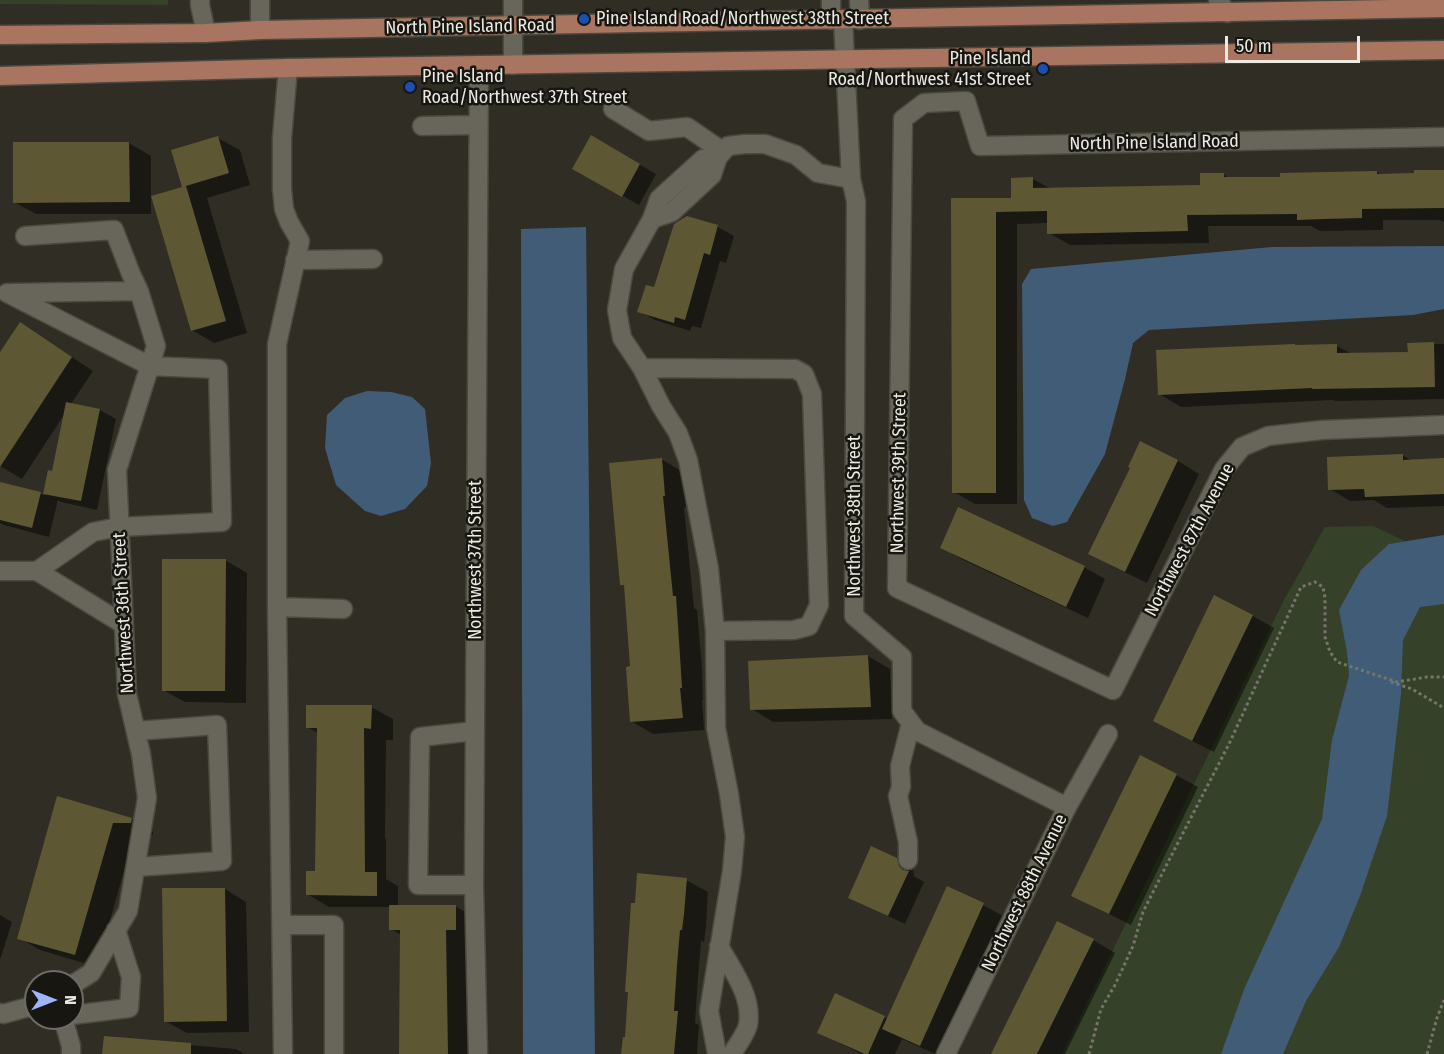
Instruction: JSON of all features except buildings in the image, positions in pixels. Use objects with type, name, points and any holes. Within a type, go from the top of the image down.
[{"type":"main road","name":"North Pine Island Road","points":[[0,34],[206,33],[261,30],[845,20],[1222,6],[1444,8]]},
{"type":"main road","points":[[0,76],[288,68],[1444,51]]},
{"type":"street","points":[[200,0],[206,33]]},
{"type":"street","points":[[260,0],[261,30]]},
{"type":"street","points":[[513,0],[513,65]]},
{"type":"street","points":[[831,0],[845,20],[859,0]]},
{"type":"street","name":"Northwest 38th Street","points":[[845,20],[851,179],[856,201],[854,616],[902,657],[902,711],[910,723]]},
{"type":"street","name":"Northwest 37th Street","points":[[478,1054],[474,885],[479,66]]},
{"type":"street","points":[[283,1054],[277,607],[277,344],[300,241],[284,209],[282,189],[282,138],[288,68]]},
{"type":"street","name":"North Pine Island Road","points":[[903,119],[924,103],[966,100],[980,146],[1444,137]]},
{"type":"street","points":[[613,109],[649,131],[687,127],[720,154]]},
{"type":"street","name":"Northwest 39th Street","points":[[903,119],[897,588],[1113,690]]},
{"type":"street","points":[[422,126],[478,125]]},
{"type":"street","points":[[717,1054],[708,1011],[732,871],[735,837],[716,728],[715,631],[709,569],[688,460],[678,433],[642,368],[622,338],[617,310],[624,269],[652,219],[672,213],[712,175],[720,154],[728,146],[765,144],[796,154],[818,172],[851,179]]},
{"type":"street","name":"Northwest 36th Street","points":[[25,237],[114,230],[140,291],[156,346],[117,470],[127,694],[141,754],[147,798],[128,911],[91,973],[84,977]]},
{"type":"street","points":[[296,260],[373,259]]},
{"type":"street","points":[[3,292],[140,291]]},
{"type":"street","points":[[3,292],[150,366],[218,369],[222,522],[119,527],[93,532],[37,572]]},
{"type":"street","name":"Northwest 38th Street","points":[[642,368],[795,369],[804,374],[812,394],[819,605],[809,626],[794,630],[715,631]]},
{"type":"street","name":"Northwest 87th Avenue","points":[[1113,690],[1224,469],[1242,447],[1268,436],[1290,433],[1444,425]]},
{"type":"street","points":[[0,571],[37,572],[123,624]]},
{"type":"street","points":[[277,607],[343,609]]},
{"type":"street","points":[[910,723],[916,731],[1067,807]]},
{"type":"street","points":[[908,860],[908,842],[898,796],[901,788],[900,766],[910,723]]},
{"type":"street","points":[[136,731],[218,725],[222,861],[136,867]]},
{"type":"street","points":[[474,885],[418,885],[418,873],[420,737],[475,731]]},
{"type":"street","name":"Northwest 88th Avenue","points":[[946,1054],[1067,807],[1108,734]]},
{"type":"street","points":[[281,925],[334,925],[333,1054]]},
{"type":"street","points":[[84,1014],[129,1008],[131,976],[116,930]]},
{"type":"street","points":[[719,946],[742,987],[748,1005],[748,1026],[732,1054]]},
{"type":"street","points":[[0,1013],[24,1008]]},
{"type":"street","points":[[66,1030],[71,1054]]},
{"type":"path","points":[[1089,1054],[1101,1010],[1133,946],[1143,912],[1230,744],[1301,587],[1315,582],[1323,587],[1325,637],[1330,652],[1337,662],[1397,682],[1444,677]]},
{"type":"path","points":[[1387,679],[1412,689],[1444,708]]},
{"type":"path","points":[[1427,1054],[1444,1000]]},
{"type":"green space","points":[[0,0],[168,0],[168,5],[0,4]]},
{"type":"green space","points":[[1373,526],[1444,559],[1444,1054],[1062,1054],[1284,600],[1325,527]]},
{"type":"water","points":[[586,227],[595,1054],[523,1054],[521,229]]},
{"type":"water","points":[[1444,246],[1444,309],[1413,315],[1149,330],[1133,343],[1105,454],[1067,522],[1053,526],[1032,518],[1024,500],[1022,284],[1031,269],[1272,247]]},
{"type":"water","points":[[367,391],[391,392],[412,397],[425,409],[431,463],[427,486],[405,509],[381,516],[365,511],[336,485],[325,448],[327,415],[345,398]]},
{"type":"water","points":[[1444,535],[1444,604],[1420,607],[1403,640],[1401,694],[1387,816],[1360,896],[1339,947],[1306,1001],[1283,1054],[1221,1054],[1245,987],[1322,819],[1332,740],[1349,676],[1339,610],[1361,570],[1389,544]]},
{"type":"place","name":"Pine Island Road/Northwest 38th Street","points":[[584,19]]},
{"type":"place","name":"Pine Island Road/Northwest 41st Street","points":[[1043,69]]},
{"type":"place","name":"Pine Island Road/Northwest 37th Street","points":[[410,87]]}]
